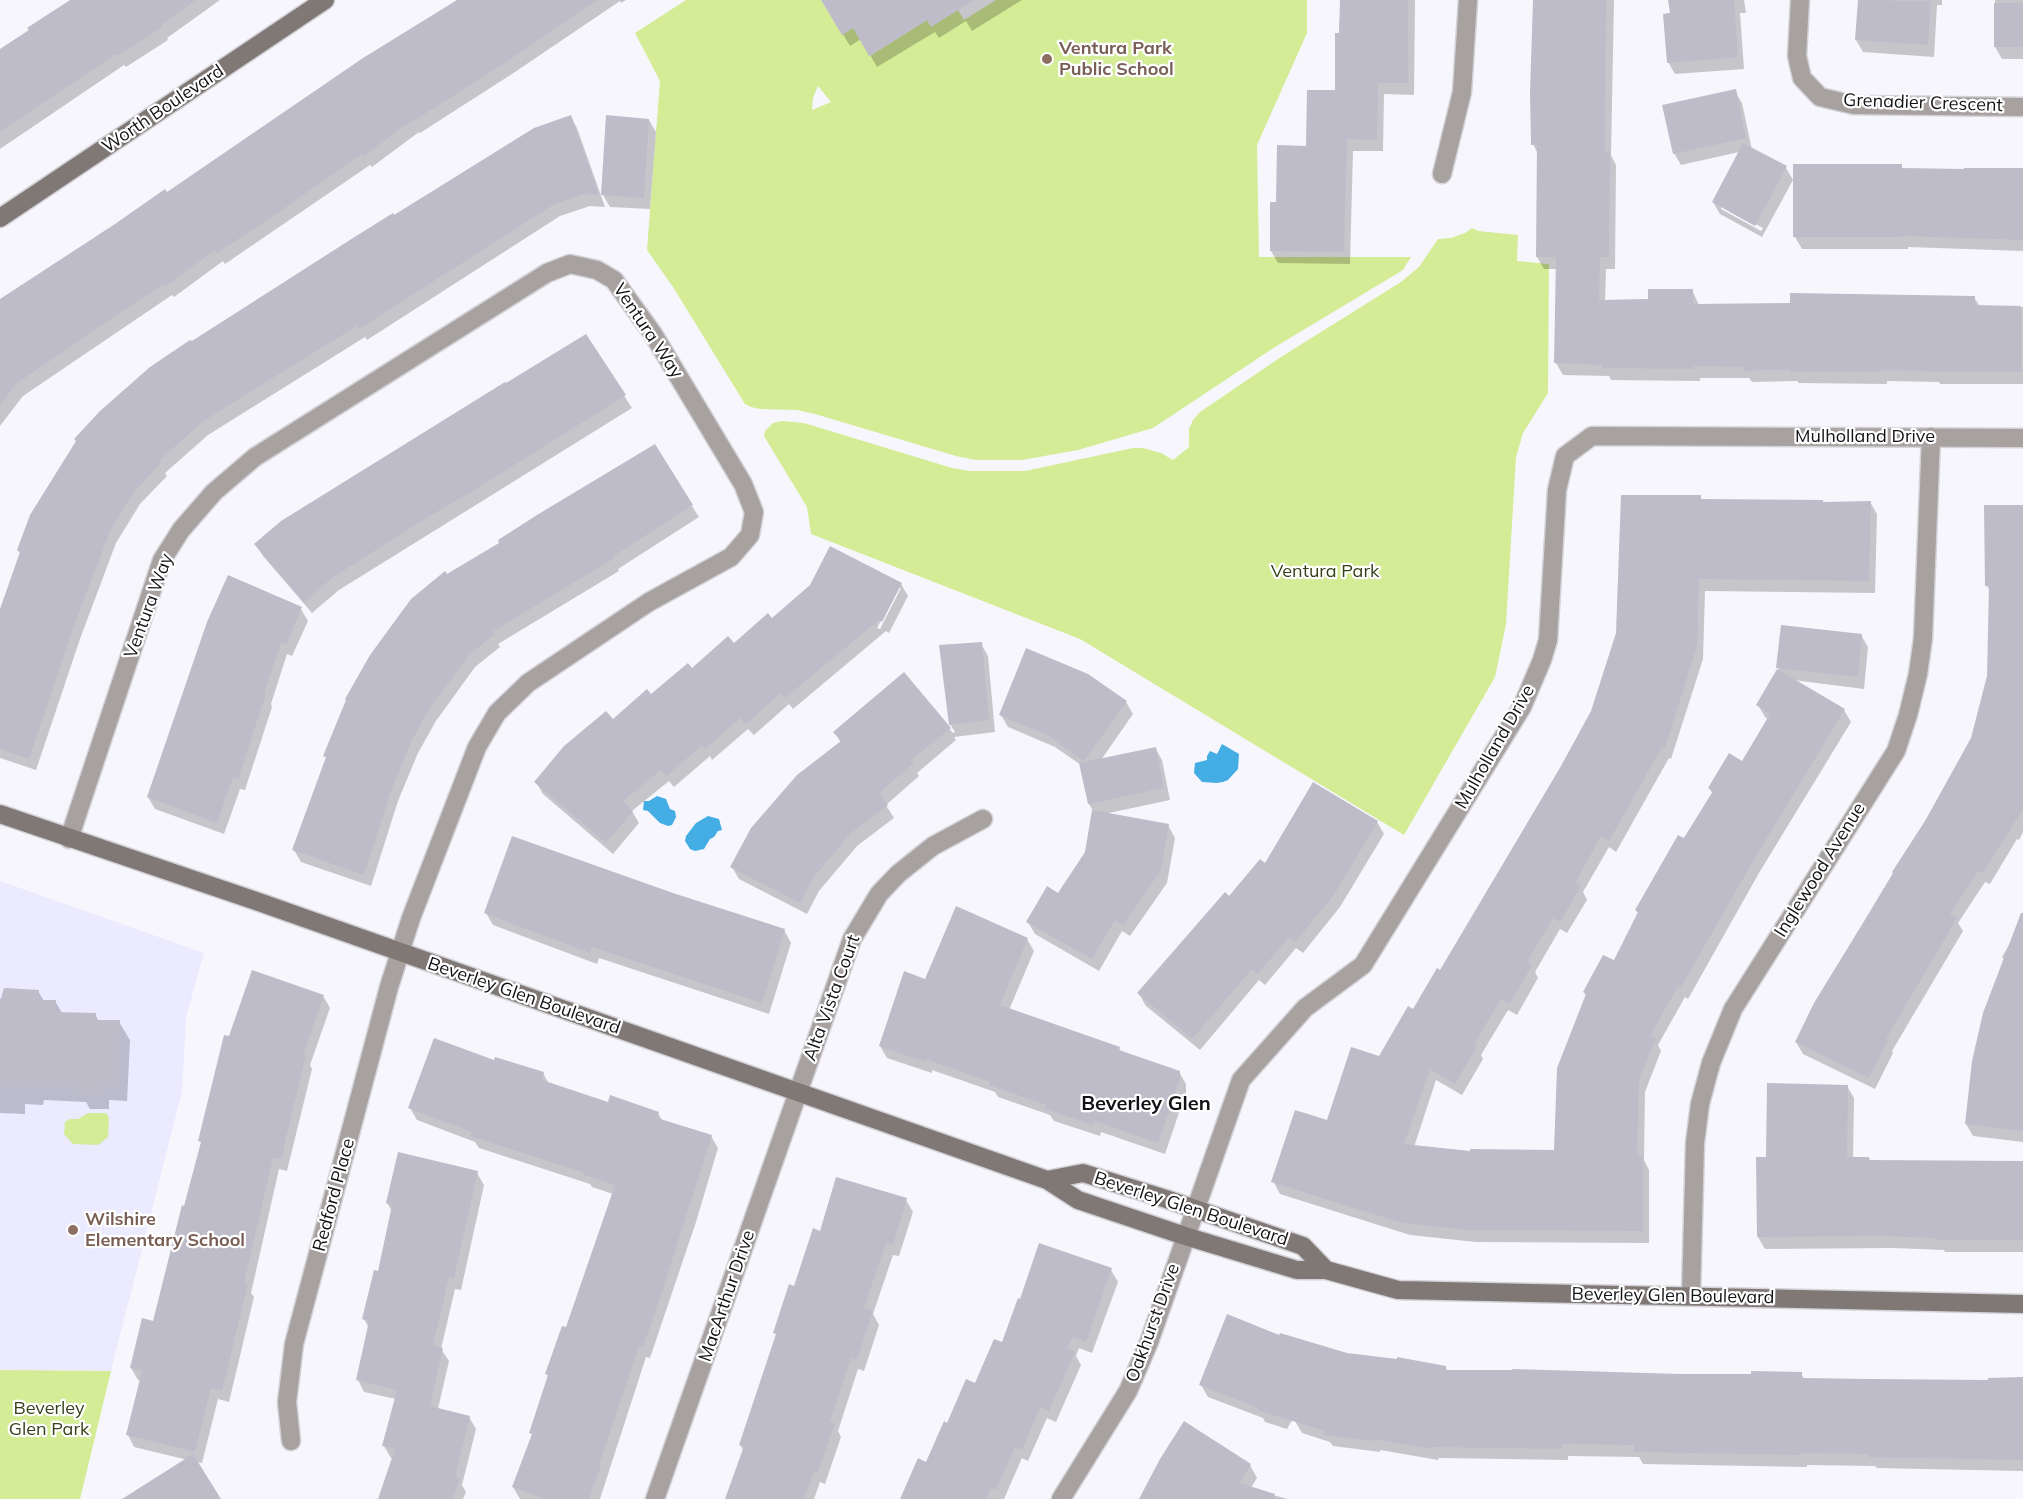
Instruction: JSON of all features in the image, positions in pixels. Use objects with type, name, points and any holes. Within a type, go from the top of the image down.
[{"type":"street","name":"Worth Boulevard","points":[[0,218],[325,0]]},
{"type":"street","points":[[1442,174],[1462,92],[1468,0]]},
{"type":"street","name":"Grenadier Crescent","points":[[1800,0],[1797,56],[1802,78],[1820,97],[1854,105],[2023,107]]},
{"type":"street","name":"Ventura Way","points":[[69,839],[162,560],[181,530],[214,492],[255,457],[547,273],[570,264],[597,270],[614,280],[652,334],[743,484],[754,512],[750,535],[730,556],[650,602],[528,683],[497,713],[477,747],[411,918],[400,953]]},
{"type":"street","name":"Mulholland Drive","points":[[1185,1236],[1241,1080],[1305,1008],[1363,965],[1522,707],[1534,682],[1548,640],[1557,490],[1565,456],[1592,436],[2023,438]]},
{"type":"street","name":"Inglewood Avenue","points":[[1691,1296],[1695,1143],[1700,1104],[1710,1063],[1733,1009],[1896,751],[1908,715],[1918,674],[1923,638],[1931,437]]},
{"type":"street","name":"Beverley Glen Boulevard","points":[[0,814],[1047,1180],[1078,1200],[1297,1270],[1326,1270],[1398,1290],[2023,1304]]},
{"type":"street","name":"Alta Vista Court","points":[[798,1092],[852,939],[873,902],[898,874],[920,856],[954,833],[983,819]]},
{"type":"street","name":"Redford Place","points":[[291,1441],[287,1402],[294,1344],[400,953]]},
{"type":"street","name":"MacArthur Drive","points":[[655,1499],[798,1092]]},
{"type":"street","name":"Beverley Glen Boulevard","points":[[1047,1180],[1083,1173],[1195,1209],[1303,1246],[1326,1270]]},
{"type":"street","name":"Oakhurst Drive","points":[[1061,1499],[1128,1391],[1149,1342],[1185,1236]]},
{"type":"shaded area","name":"Wilshire Elementary School","points":[[0,881],[204,953],[186,1017],[182,1091],[111,1371],[0,1370]]},
{"type":"green space","points":[[686,0],[821,0],[842,34],[853,28],[870,56],[927,20],[931,26],[958,10],[964,20],[996,0],[1307,0],[1307,33],[1257,145],[1259,257],[1411,257],[1403,270],[1275,347],[1153,428],[1078,450],[1022,460],[976,460],[815,414],[797,410],[751,407],[745,404],[673,287],[647,250],[660,81],[635,33]],"holes":[[[818,86],[831,102],[812,110],[813,98]]]},
{"type":"green space","name":"Ventura Park","points":[[1472,228],[1478,231],[1518,235],[1517,261],[1549,264],[1548,393],[1523,433],[1516,457],[1506,624],[1495,677],[1404,835],[1080,639],[811,534],[807,507],[764,436],[765,431],[773,423],[782,421],[804,423],[952,468],[970,471],[1025,471],[1133,448],[1161,453],[1173,460],[1189,447],[1189,429],[1200,412],[1281,357],[1401,282],[1419,267],[1438,239],[1451,238]]},
{"type":"green space","points":[[88,1113],[106,1113],[109,1118],[108,1137],[98,1145],[73,1144],[64,1134],[65,1122],[78,1119]]},
{"type":"green space","name":"Beverley Glen Park","points":[[0,1370],[111,1371],[80,1499],[0,1499]]},
{"type":"water","points":[[1222,744],[1239,754],[1238,769],[1223,782],[1202,782],[1194,773],[1195,763],[1207,760],[1210,751],[1217,754]]},
{"type":"water","points":[[657,796],[666,799],[670,809],[675,811],[676,817],[672,825],[660,823],[648,811],[643,810],[644,801]]},
{"type":"water","points":[[708,816],[719,819],[722,830],[710,839],[704,849],[695,851],[690,849],[685,841],[686,836],[696,823]]},
{"type":"building","points":[[70,0],[196,0],[161,25],[162,27],[118,56],[116,54],[0,132],[0,49]]},
{"type":"building","points":[[457,0],[597,0],[505,63],[411,121],[364,156],[362,154],[266,221],[217,253],[215,250],[166,286],[164,284],[112,318],[16,384],[0,405],[0,299],[165,189],[167,192],[363,58]]},
{"type":"building","points":[[821,0],[974,0],[931,27],[927,20],[869,56],[853,28],[842,35]]},
{"type":"building","points":[[1340,0],[1408,0],[1408,83],[1378,83],[1377,140],[1347,139],[1344,252],[1270,251],[1270,202],[1276,202],[1277,145],[1306,146],[1307,90],[1335,90],[1335,33],[1339,33]]},
{"type":"building","points":[[1533,0],[1606,0],[1605,151],[1610,151],[1609,257],[1600,257],[1599,300],[1648,299],[1648,289],[1693,289],[1693,304],[1790,303],[1790,293],[1975,296],[1975,305],[2021,306],[2021,372],[1881,370],[1881,372],[1790,372],[1790,369],[1744,371],[1744,367],[1602,368],[1602,365],[1554,363],[1556,257],[1536,257],[1537,145],[1531,145],[1530,93]]},
{"type":"building","points":[[1668,0],[1734,0],[1738,57],[1667,63],[1663,14],[1670,13]]},
{"type":"building","points":[[1858,0],[1931,1],[1928,45],[1855,40]]},
{"type":"building","points":[[1994,3],[2023,3],[2023,47],[1994,47]]},
{"type":"building","points":[[1736,89],[1746,138],[1673,154],[1662,105]]},
{"type":"building","points":[[571,115],[599,195],[583,194],[553,205],[359,329],[357,326],[201,423],[159,461],[161,463],[134,492],[110,531],[74,626],[29,759],[0,749],[0,609],[30,515],[76,441],[74,439],[100,411],[150,367],[190,340],[192,341],[393,213],[394,215],[534,128]]},
{"type":"building","points":[[606,115],[649,119],[644,198],[601,195]]},
{"type":"building","points":[[1743,143],[1787,166],[1755,226],[1712,202]]},
{"type":"building","points":[[1793,164],[1902,164],[1902,168],[2023,168],[2023,240],[1902,236],[1793,237]]},
{"type":"building","points":[[586,334],[626,395],[332,578],[304,602],[254,544],[281,521]]},
{"type":"building","points":[[655,444],[693,505],[612,557],[613,559],[492,632],[495,634],[469,655],[429,709],[412,740],[392,788],[364,875],[292,850],[326,757],[323,756],[345,699],[370,655],[411,599],[445,571],[447,574],[499,543],[498,540],[537,515]]},
{"type":"building","points":[[1621,495],[1701,495],[1701,499],[1823,500],[1823,502],[1871,501],[1869,581],[1699,579],[1697,646],[1665,748],[1662,747],[1609,841],[1601,836],[1575,883],[1581,886],[1560,922],[1553,918],[1527,962],[1532,965],[1510,1004],[1501,999],[1474,1044],[1477,1046],[1455,1084],[1430,1069],[1404,1144],[1470,1151],[1470,1149],[1554,1150],[1557,1068],[1586,994],[1583,992],[1603,955],[1614,960],[1638,912],[1635,910],[1678,835],[1684,838],[1713,791],[1708,788],[1729,753],[1742,761],[1770,714],[1756,705],[1777,669],[1845,709],[1650,1036],[1656,1038],[1639,1079],[1637,1156],[1643,1156],[1643,1231],[1468,1230],[1402,1223],[1271,1182],[1295,1110],[1327,1120],[1351,1047],[1379,1056],[1408,1006],[1413,1009],[1437,968],[1440,970],[1591,711],[1616,633]]},
{"type":"building","points":[[1984,505],[2023,505],[2023,809],[1983,873],[1978,871],[1950,914],[1957,918],[1886,1039],[1888,1040],[1869,1078],[1795,1042],[1814,1003],[1925,821],[1971,738],[1987,676],[1989,586],[1985,586]]},
{"type":"building","points":[[830,546],[902,583],[882,622],[879,620],[785,698],[781,693],[746,724],[740,718],[705,749],[702,745],[667,776],[661,770],[623,801],[633,811],[606,843],[534,782],[564,746],[606,711],[613,719],[647,689],[651,694],[688,663],[692,668],[728,636],[734,643],[768,613],[772,618],[810,585]]},
{"type":"building","points":[[228,575],[302,607],[286,645],[281,643],[238,779],[233,777],[217,823],[147,797],[207,622]]},
{"type":"building","points":[[1781,625],[1862,634],[1858,677],[1776,668]]},
{"type":"building","points":[[982,642],[989,720],[949,725],[939,645]]},
{"type":"building","points":[[1026,648],[1088,674],[1127,701],[1084,761],[1047,735],[999,715]]},
{"type":"building","points":[[904,672],[951,728],[911,760],[914,763],[879,793],[888,805],[850,834],[813,878],[800,903],[730,867],[751,828],[797,775],[841,741],[833,732]]},
{"type":"building","points":[[1156,747],[1164,788],[1088,804],[1079,763]]},
{"type":"building","points":[[1313,782],[1378,821],[1334,895],[1295,942],[1289,937],[1258,974],[1252,969],[1192,1039],[1137,993],[1225,892],[1229,896],[1260,859],[1265,863]]},
{"type":"building","points":[[1092,810],[1169,824],[1161,870],[1123,925],[1115,920],[1092,959],[1026,922],[1047,886],[1058,893],[1085,852]]},
{"type":"building","points":[[512,836],[673,893],[785,929],[762,1003],[592,947],[590,953],[484,913]]},
{"type":"building","points":[[956,906],[1028,938],[1000,1005],[1120,1047],[1119,1050],[1180,1071],[1180,1079],[1158,1143],[1095,1121],[1093,1125],[1045,1109],[1046,1105],[989,1085],[990,1082],[926,1059],[925,1062],[879,1046],[904,971],[925,979]]},
{"type":"building","points":[[2021,913],[2023,913],[2023,1131],[1965,1124],[1972,1061],[1983,1013]]},
{"type":"building","points":[[252,970],[324,995],[303,1055],[306,1055],[281,1159],[273,1158],[244,1283],[248,1284],[222,1391],[211,1388],[195,1452],[126,1435],[142,1371],[130,1368],[142,1318],[153,1321],[182,1205],[184,1206],[201,1142],[198,1141],[224,1035],[229,1036]]},
{"type":"building","points":[[4,988],[39,990],[37,1000],[56,1000],[55,1012],[96,1013],[96,1020],[120,1020],[117,1083],[99,1082],[99,1092],[77,1091],[78,1084],[34,1082],[33,1087],[0,1085],[0,1002]]},
{"type":"building","points":[[434,1038],[494,1060],[495,1057],[544,1072],[542,1080],[608,1102],[610,1095],[659,1112],[657,1118],[712,1135],[660,1298],[643,1347],[639,1346],[589,1499],[545,1499],[512,1487],[532,1434],[529,1433],[548,1375],[545,1374],[562,1326],[566,1327],[615,1185],[470,1136],[472,1132],[408,1108]]},
{"type":"building","points":[[1767,1083],[1848,1085],[1847,1157],[1869,1157],[1869,1160],[2023,1161],[2023,1240],[1936,1240],[1936,1238],[1885,1236],[1757,1237],[1756,1157],[1766,1157]]},
{"type":"building","points":[[398,1152],[478,1171],[454,1278],[449,1277],[433,1345],[443,1348],[430,1406],[470,1416],[455,1477],[460,1478],[453,1499],[378,1499],[395,1449],[382,1446],[397,1390],[356,1380],[369,1321],[362,1319],[374,1270],[378,1271],[392,1205],[386,1203]]},
{"type":"building","points":[[836,1177],[907,1198],[893,1245],[886,1243],[864,1308],[873,1311],[857,1360],[851,1358],[830,1422],[835,1423],[818,1472],[814,1471],[804,1499],[725,1499],[744,1446],[739,1445],[776,1334],[773,1333],[789,1284],[794,1286],[813,1228],[820,1231]]},
{"type":"building","points":[[1039,1243],[1112,1268],[1086,1342],[1073,1337],[1067,1347],[1075,1352],[1049,1411],[1040,1407],[1022,1450],[1015,1447],[996,1490],[991,1488],[986,1499],[900,1499],[918,1458],[926,1462],[944,1421],[947,1423],[966,1379],[975,1383],[994,1339],[1002,1342],[1018,1298],[1020,1299]]},
{"type":"building","points":[[1227,1314],[1279,1335],[1280,1333],[1347,1353],[1397,1359],[1397,1357],[1446,1366],[1446,1370],[1512,1369],[1681,1374],[1751,1374],[1751,1371],[1802,1372],[1802,1378],[1870,1379],[1988,1380],[1988,1378],[2023,1377],[2023,1460],[1868,1457],[1868,1454],[1634,1452],[1634,1445],[1562,1444],[1562,1449],[1432,1447],[1432,1449],[1374,1439],[1374,1441],[1324,1435],[1325,1431],[1257,1410],[1258,1408],[1199,1385]]},
{"type":"building","points":[[1184,1421],[1251,1464],[1240,1483],[1275,1494],[1274,1499],[1139,1499]]},
{"type":"building","points":[[193,1454],[221,1499],[122,1499]]},
{"type":"place","name":"Ventura Park Public School","points":[[1047,59]]},
{"type":"place","name":"Wilshire Elementary School","points":[[73,1230]]},
{"type":"district","name":"Beverley Glen","points":[[1146,1104]]}]
